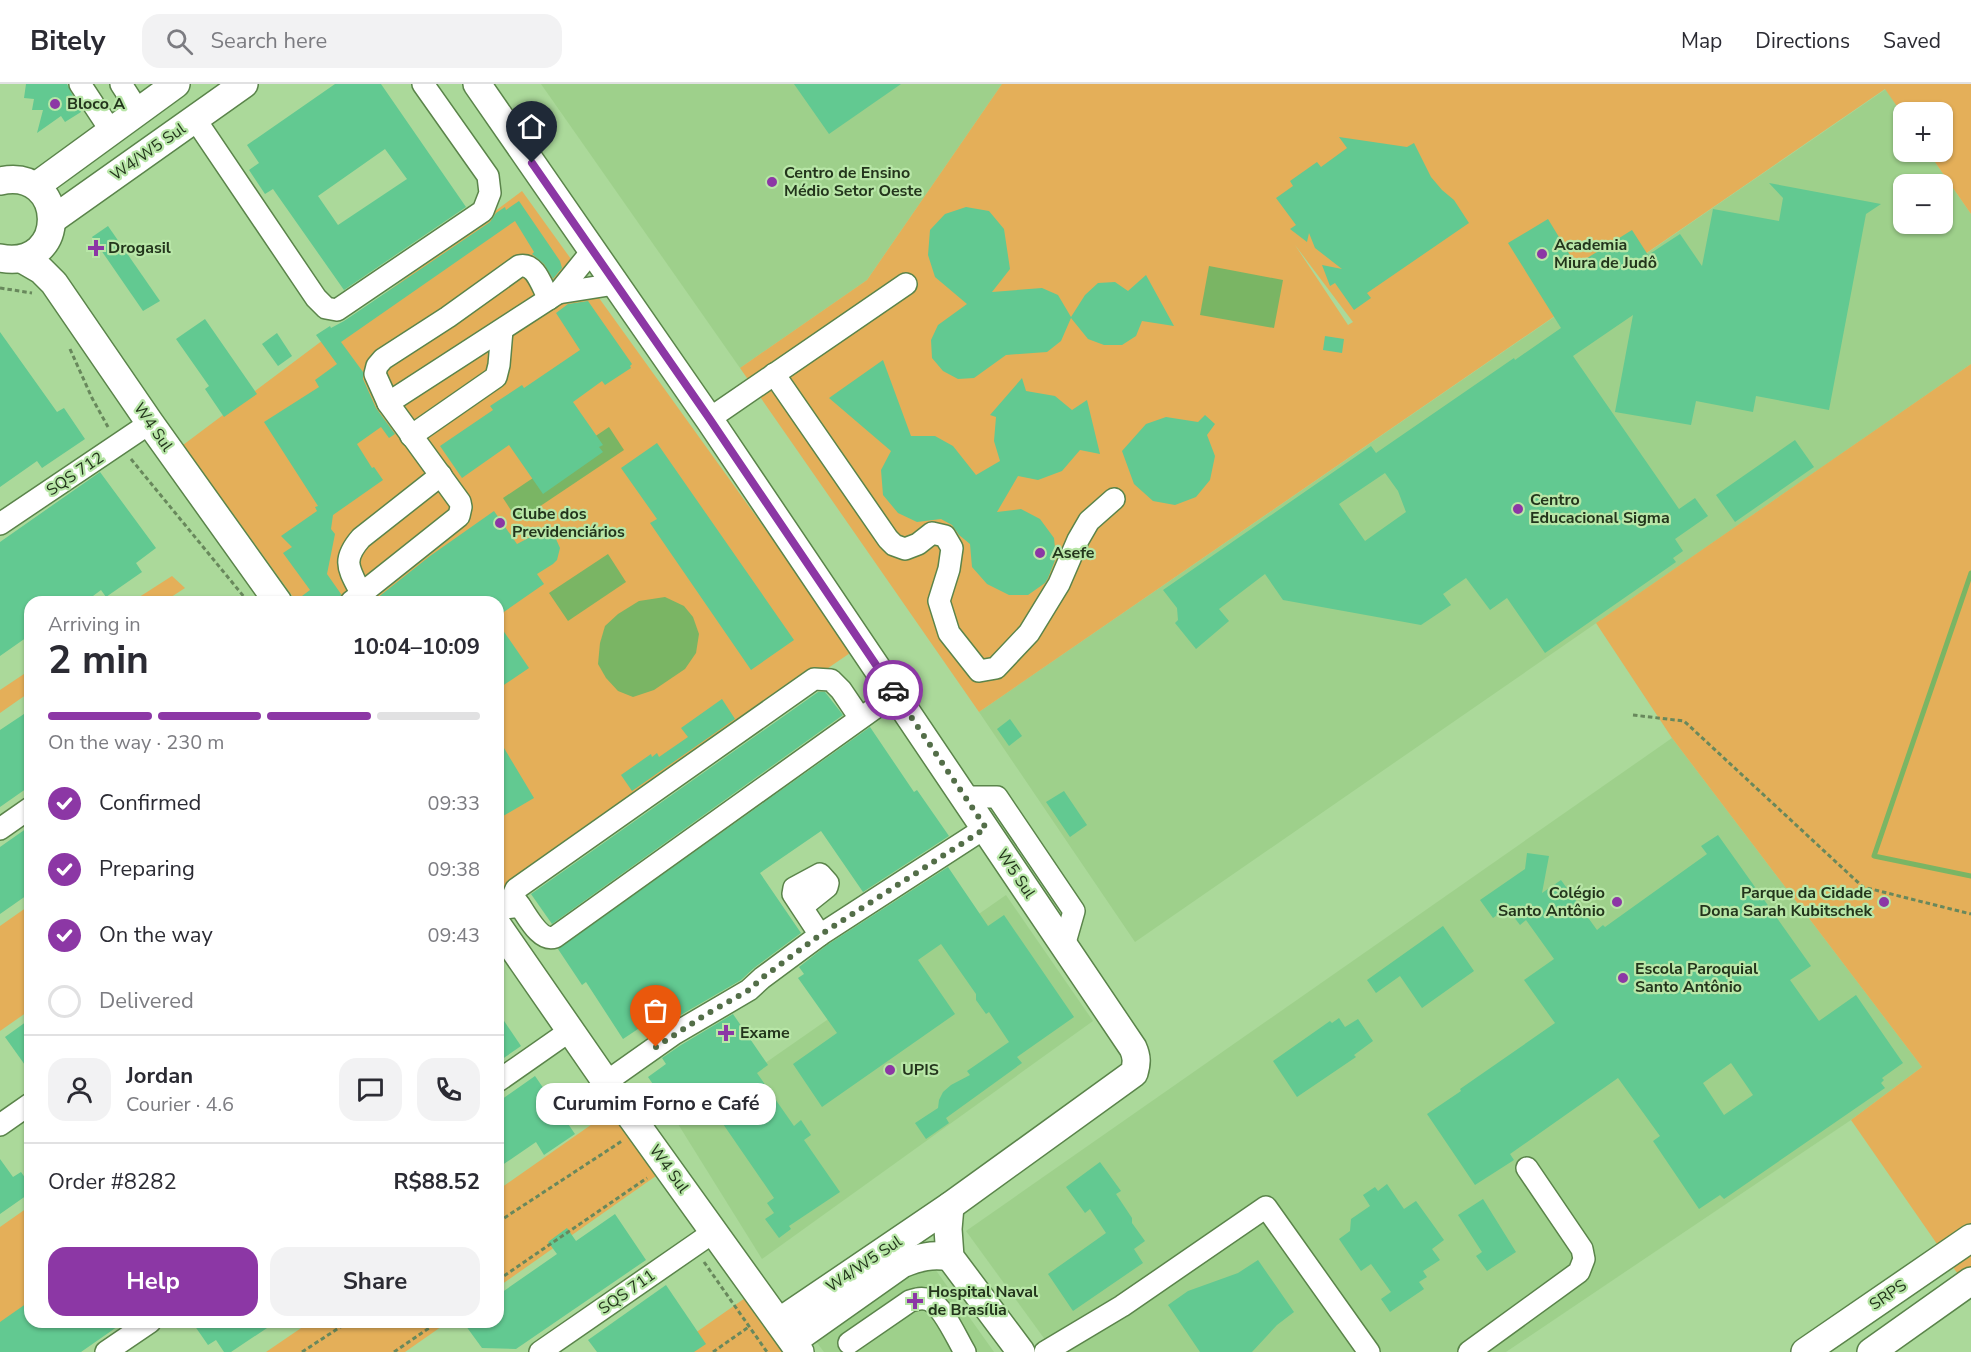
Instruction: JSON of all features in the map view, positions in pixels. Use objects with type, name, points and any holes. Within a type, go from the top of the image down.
[{"type":"main road","points":[[36,186],[177,84]]},
{"type":"main road","name":"W4/W5 Sul","points":[[52,220],[244,84]]},
{"type":"main road","name":"W5 Sul","points":[[477,84],[709,418],[896,693],[1137,1056],[1134,1073],[950,1206]]},
{"type":"main road","points":[[486,84],[495,111]]},
{"type":"main road","points":[[0,181],[10,178],[24,180],[36,186],[45,195],[52,220],[50,233],[34,254],[11,259]]},
{"type":"main road","name":"W4 Sul","points":[[11,259],[41,270],[54,282],[150,423],[274,596]]},
{"type":"main road","name":"W4 Sul","points":[[504,935],[606,1082],[715,1231],[785,1332]]},
{"type":"main road","points":[[950,1206],[948,1229],[950,1257],[1021,1352]]},
{"type":"main road","name":"W4/W5 Sul","points":[[785,1332],[950,1206]]},
{"type":"main road","name":"SRPS","points":[[1805,1352],[1971,1238]]},
{"type":"main road","name":"W4/W5 Sul","points":[[785,1332],[902,1264],[933,1254],[950,1257]]},
{"type":"main road","points":[[1871,1352],[1971,1281]]},
{"type":"street","points":[[80,84],[111,131]]},
{"type":"street","points":[[121,84],[139,112]]},
{"type":"street","points":[[195,119],[316,298],[326,308],[337,310],[483,211],[487,202],[490,194],[488,176],[423,84]]},
{"type":"street","points":[[388,403],[553,296],[592,251]]},
{"type":"street","points":[[357,596],[459,516],[461,504],[388,403],[375,374],[377,366],[383,359],[448,316],[511,270],[524,265],[532,269],[553,296]]},
{"type":"street","points":[[553,296],[615,284]]},
{"type":"street","points":[[709,418],[906,284]]},
{"type":"street","points":[[411,436],[492,381],[498,373],[502,330]]},
{"type":"street","points":[[774,374],[894,545],[905,549],[918,544],[932,533],[945,536],[952,548],[949,569],[939,601],[949,633],[978,671],[996,668],[1029,633],[1059,584],[1089,520],[1114,499]]},
{"type":"street","name":"SQS 712","points":[[0,524],[150,423]]},
{"type":"street","points":[[356,596],[348,565],[348,557],[353,547],[361,538],[441,475]]},
{"type":"street","points":[[860,718],[841,690],[831,680],[814,679],[516,889],[513,896],[542,936],[555,937],[896,693]]},
{"type":"street","points":[[965,797],[997,797],[1074,911],[1064,946]]},
{"type":"street","points":[[0,829],[24,812]]},
{"type":"street","points":[[606,1082],[674,1034],[749,990],[820,935],[986,828]]},
{"type":"street","points":[[504,909],[520,906]]},
{"type":"street","points":[[802,908],[820,935]]},
{"type":"street","points":[[504,1077],[571,1030]]},
{"type":"street","points":[[0,1125],[24,1108]]},
{"type":"street","points":[[1469,1352],[1579,1272],[1584,1259],[1582,1249],[1527,1168]]},
{"type":"street","points":[[1046,1352],[1067,1346],[1266,1207],[1369,1352]]},
{"type":"street","name":"SQS 711","points":[[540,1352],[715,1231]]},
{"type":"street","points":[[849,1343],[910,1301],[921,1298],[929,1300],[938,1307],[965,1352]]},
{"type":"street","points":[[106,1352],[141,1328]]},
{"type":"path","points":[[1633,715],[1684,721],[1863,887],[1971,914]]},
{"type":"path","points":[[504,1218],[640,1128]]},
{"type":"path","points":[[504,1276],[667,1165]]},
{"type":"path","points":[[302,1352],[339,1328]]},
{"type":"path","points":[[394,1352],[429,1328]]},
{"type":"path","points":[[713,1352],[785,1332]]},
{"type":"shaded area","name":"Centro de Ensino Médio Setor Oeste","points":[[541,84],[1002,84],[867,280],[740,368]]},
{"type":"shaded area","name":"Asefe","points":[[1002,84],[1971,84],[1971,214],[1953,188],[1953,174],[1943,174],[1935,162],[1953,162],[1953,102],[1894,102],[1885,89],[979,712],[740,368],[867,280]],"holes":[[[1295,245],[1353,322],[1348,325]]]},
{"type":"shaded area","name":"Centro Educacional Sigma","points":[[1886,89],[1894,102],[1893,162],[1935,162],[1943,174],[1893,174],[1893,234],[1953,234],[1953,188],[1971,214],[1971,364],[1135,942],[979,712]]},
{"type":"shaded area","name":"Clube dos Previdenciários","points":[[522,191],[853,651],[504,890],[504,596],[292,596],[183,445]]},
{"type":"shaded area","points":[[1209,266],[1283,280],[1274,328],[1200,315]]},
{"type":"shaded area","name":"Parque da Cidade Dona Sarah Kubitschek","points":[[1971,364],[1971,1293],[1851,1120],[1922,1067],[1672,738],[1596,623]]},
{"type":"shaded area","points":[[609,427],[624,450],[518,521],[503,498]]},
{"type":"shaded area","points":[[608,554],[626,582],[568,621],[549,593]]},
{"type":"shaded area","points":[[172,576],[185,588],[173,596],[141,596]]},
{"type":"shaded area","points":[[665,597],[684,606],[693,617],[699,634],[696,653],[685,669],[654,690],[633,697],[618,691],[606,678],[598,664],[600,643],[605,626],[618,614],[639,601]]},
{"type":"shaded area","points":[[24,674],[24,696],[0,713],[0,690]]},
{"type":"shaded area","name":"Colégio Santo Antônio","points":[[1672,738],[1922,1067],[1851,1120],[1506,1352],[1054,1352],[966,1231]]},
{"type":"shaded area","name":"UPIS","points":[[1006,895],[1093,1021],[762,1259],[678,1124]]},
{"type":"shaded area","points":[[24,909],[24,1014],[0,1031],[0,926]]},
{"type":"shaded area","points":[[618,1106],[663,1171],[504,1283],[504,1186]]},
{"type":"shaded area","points":[[24,1210],[24,1311],[0,1328],[0,1227]]},
{"type":"shaded area","name":"Hospital Naval de Brasília","points":[[930,1262],[994,1352],[824,1352],[815,1340]]},
{"type":"shaded area","points":[[748,1296],[787,1352],[668,1352]]},
{"type":"shaded area","points":[[301,1328],[439,1328],[405,1352],[266,1352]]},
{"type":"building","name":"Bloco A","points":[[26,84],[67,84],[81,112],[65,122],[61,116],[37,133],[43,110],[32,110],[34,99],[24,98]]},
{"type":"building","points":[[335,84],[381,84],[466,207],[344,290],[273,189],[265,194],[249,170],[259,163],[247,145]],"holes":[[[385,149],[407,179],[338,225],[318,196]]]},
{"type":"building","points":[[794,84],[901,84],[829,134]]},
{"type":"building","points":[[1339,137],[1407,147],[1414,143],[1431,177],[1454,200],[1469,223],[1367,293],[1371,298],[1354,310],[1335,283],[1330,286],[1322,265],[1342,269],[1315,248],[1309,233],[1307,242],[1290,229],[1296,225],[1276,198],[1293,186],[1290,181],[1317,162],[1321,167],[1347,148]]},
{"type":"building","points":[[1769,183],[1881,204],[1866,214],[1829,410],[1756,396],[1753,412],[1696,401],[1691,425],[1615,412],[1633,315],[1573,356],[1679,509],[1695,498],[1708,516],[1675,539],[1683,551],[1673,558],[1676,562],[1545,653],[1507,598],[1490,610],[1466,578],[1443,594],[1451,605],[1421,625],[1283,600],[1265,574],[1219,609],[1229,621],[1196,649],[1175,623],[1178,620],[1177,608],[1163,590],[1371,446],[1376,453],[1561,328],[1508,243],[1548,219],[1576,265],[1632,230],[1648,255],[1680,234],[1702,266],[1713,209],[1779,221],[1783,198]],"holes":[[[1385,473],[1398,491],[1406,512],[1365,541],[1339,504]]]},
{"type":"building","points":[[519,201],[560,261],[562,268],[553,279],[544,264],[532,254],[534,252],[515,221],[341,342],[363,372],[363,379],[376,408],[395,434],[389,438],[381,427],[357,444],[372,468],[374,467],[383,480],[333,515],[331,529],[335,534],[327,574],[340,596],[302,596],[310,590],[283,553],[292,547],[281,536],[317,511],[315,507],[318,506],[264,422],[319,387],[315,380],[337,364],[316,335],[344,321],[490,222],[496,213],[505,207],[506,210]]},
{"type":"building","points":[[966,207],[989,211],[1004,229],[1010,269],[992,292],[1042,288],[1058,295],[1071,317],[1085,295],[1098,283],[1115,282],[1128,291],[1146,275],[1174,326],[1142,321],[1136,336],[1122,345],[1104,345],[1088,339],[1071,318],[1061,341],[1047,352],[1006,355],[974,378],[958,379],[943,371],[932,358],[931,340],[938,325],[967,304],[935,277],[928,255],[930,230],[945,214]]},
{"type":"building","points":[[108,226],[160,301],[143,311],[92,237]]},
{"type":"building","points":[[588,301],[632,364],[631,368],[605,385],[602,381],[573,402],[603,445],[599,447],[603,452],[543,494],[509,445],[462,478],[440,446],[493,410],[490,406],[522,385],[524,388],[580,350],[556,313],[568,304]]},
{"type":"building","points":[[205,319],[257,394],[224,417],[205,389],[209,386],[176,339]]},
{"type":"building","points":[[0,332],[57,412],[64,408],[85,439],[42,468],[37,461],[0,487]]},
{"type":"building","points":[[277,333],[292,356],[278,366],[262,344]]},
{"type":"building","points":[[1325,336],[1344,339],[1342,353],[1323,350]]},
{"type":"building","points":[[883,360],[911,436],[935,436],[953,446],[976,475],[1000,461],[994,441],[996,417],[990,415],[1022,378],[1026,391],[1055,396],[1072,410],[1087,400],[1100,454],[1080,450],[1062,471],[1038,480],[1018,476],[997,512],[1021,509],[1040,519],[1054,538],[1056,558],[1048,578],[1045,583],[1028,595],[1009,595],[987,584],[972,567],[970,544],[952,525],[941,519],[917,522],[898,513],[883,495],[881,470],[891,451],[829,398]]},
{"type":"building","points":[[1205,415],[1215,424],[1207,435],[1215,456],[1210,480],[1196,497],[1175,505],[1153,501],[1134,484],[1122,451],[1146,424],[1166,417],[1198,422]]},
{"type":"building","points":[[1795,440],[1814,467],[1735,522],[1716,495]]},
{"type":"building","points":[[657,443],[794,640],[751,670],[650,523],[657,519],[621,468]]},
{"type":"building","points":[[100,472],[156,548],[136,563],[142,572],[107,596],[101,590],[93,596],[24,596],[24,639],[0,656],[0,542]]},
{"type":"building","points":[[494,511],[517,544],[540,532],[548,533],[556,539],[560,548],[557,560],[537,574],[544,584],[504,612],[504,596],[380,596],[430,556]]},
{"type":"building","points":[[504,632],[529,668],[504,685]]},
{"type":"building","points":[[818,692],[825,692],[843,715],[552,924],[531,894]]},
{"type":"building","points":[[722,699],[735,719],[632,791],[621,775],[651,754],[652,757],[657,753],[659,757],[688,737],[681,728]]},
{"type":"building","points":[[24,714],[24,790],[0,807],[0,730]]},
{"type":"building","points":[[1010,719],[1022,736],[1009,746],[997,729]]},
{"type":"building","points":[[870,727],[914,792],[917,790],[949,836],[863,892],[821,831],[760,873],[801,933],[741,980],[667,1023],[648,1037],[641,1027],[623,1039],[586,982],[582,985],[558,949]]},
{"type":"building","points":[[504,748],[534,798],[504,816]]},
{"type":"building","points":[[1064,791],[1087,825],[1070,837],[1046,802]]},
{"type":"building","points":[[24,830],[24,897],[0,914],[0,847]]},
{"type":"building","points":[[1718,835],[1811,966],[1790,980],[1819,1021],[1856,995],[1903,1063],[1882,1078],[1884,1080],[1881,1083],[1885,1088],[1724,1199],[1720,1195],[1699,1209],[1653,1141],[1660,1136],[1618,1078],[1510,1154],[1514,1160],[1475,1185],[1427,1114],[1555,1023],[1524,980],[1554,959],[1526,920],[1520,925],[1507,908],[1493,918],[1480,900],[1525,869],[1527,853],[1549,856],[1542,893],[1561,880],[1597,930],[1603,925],[1605,927],[1707,854],[1701,846]],"holes":[[[1731,1063],[1753,1095],[1724,1115],[1703,1083]]]},
{"type":"building","points":[[948,867],[988,926],[1004,915],[1074,1017],[1017,1057],[1022,1063],[946,1118],[949,1123],[926,1139],[915,1123],[938,1108],[943,1092],[970,1075],[967,1071],[1009,1042],[989,1012],[986,1014],[976,1000],[976,994],[941,944],[918,960],[955,1014],[822,1107],[793,1064],[837,1033],[798,978],[804,974],[799,967],[827,945]]},
{"type":"building","points":[[1443,926],[1474,971],[1422,1008],[1400,976],[1376,993],[1367,980]]},
{"type":"building","points":[[733,1014],[768,1065],[757,1073],[794,1126],[801,1120],[811,1135],[804,1140],[840,1192],[789,1226],[791,1229],[779,1238],[765,1219],[774,1213],[767,1203],[774,1198],[710,1105],[705,1109],[700,1102],[678,1117],[648,1077],[666,1064],[662,1058]]},
{"type":"building","points":[[1339,1018],[1345,1027],[1358,1019],[1373,1041],[1354,1055],[1356,1057],[1297,1097],[1273,1061],[1330,1021],[1332,1023]]},
{"type":"building","points":[[504,1021],[521,1046],[504,1058]]},
{"type":"building","points":[[24,1023],[24,1064],[5,1037]]},
{"type":"building","points":[[535,1076],[575,1134],[544,1155],[536,1142],[504,1164],[504,1098]]},
{"type":"building","points":[[0,1159],[13,1177],[21,1172],[24,1176],[24,1197],[0,1214]]},
{"type":"building","points":[[1100,1162],[1121,1191],[1116,1194],[1145,1241],[1134,1249],[1143,1263],[1073,1311],[1048,1274],[1106,1233],[1090,1209],[1085,1213],[1066,1187]]},
{"type":"building","points":[[1387,1184],[1404,1209],[1416,1201],[1444,1240],[1432,1249],[1440,1260],[1423,1271],[1427,1277],[1419,1282],[1424,1289],[1390,1312],[1381,1299],[1391,1292],[1371,1264],[1361,1271],[1339,1239],[1350,1231],[1351,1219],[1370,1206],[1363,1195],[1375,1187],[1378,1191]]},
{"type":"building","points":[[1483,1199],[1516,1252],[1487,1271],[1476,1256],[1482,1252],[1458,1215]]},
{"type":"building","points":[[615,1214],[646,1260],[516,1349],[482,1348],[467,1328],[504,1328],[504,1291],[557,1254],[548,1242],[567,1228],[576,1241]]},
{"type":"building","points":[[1258,1260],[1294,1312],[1277,1325],[1252,1352],[1200,1352],[1168,1305],[1188,1291],[1238,1273]]},
{"type":"building","points":[[666,1285],[706,1344],[694,1352],[597,1352],[588,1340]]},
{"type":"building","points":[[24,1305],[24,1328],[115,1328],[81,1352],[0,1352],[0,1322]]},
{"type":"building","points":[[196,1328],[267,1328],[231,1352],[224,1352],[216,1340],[208,1345]]},
{"type":"waterway","points":[[1971,573],[1874,856],[1971,876]]},
{"type":"way so far","points":[[656,1047],[749,990],[802,947],[986,828],[893,690]]},
{"type":"place","name":"Bloco A","points":[[55,104]]},
{"type":"place","name":"Centro de Ensino Médio Setor Oeste","points":[[772,182]]},
{"type":"place","name":"Drogasil","points":[[96,248]]},
{"type":"place","name":"Academia Miura de Judô","points":[[1542,254]]},
{"type":"place","name":"Centro Educacional Sigma","points":[[1518,509]]},
{"type":"place","name":"Clube dos Previdenciários","points":[[500,523]]},
{"type":"place","name":"Asefe","points":[[1040,553]]},
{"type":"place","name":"Colégio Santo Antônio","points":[[1617,902]]},
{"type":"place","name":"Parque da Cidade Dona Sarah Kubitschek","points":[[1884,902]]},
{"type":"place","name":"Escola Paroquial Santo Antônio","points":[[1623,978]]},
{"type":"place","name":"Exame","points":[[726,1033]]},
{"type":"place","name":"Curumim Forno e Café","points":[[656,1047]]},
{"type":"place","name":"UPIS","points":[[890,1070]]},
{"type":"place","name":"Hospital Naval de Brasília","points":[[915,1301]]},
{"type":"route","points":[[532,163],[709,418],[893,690]]}]
